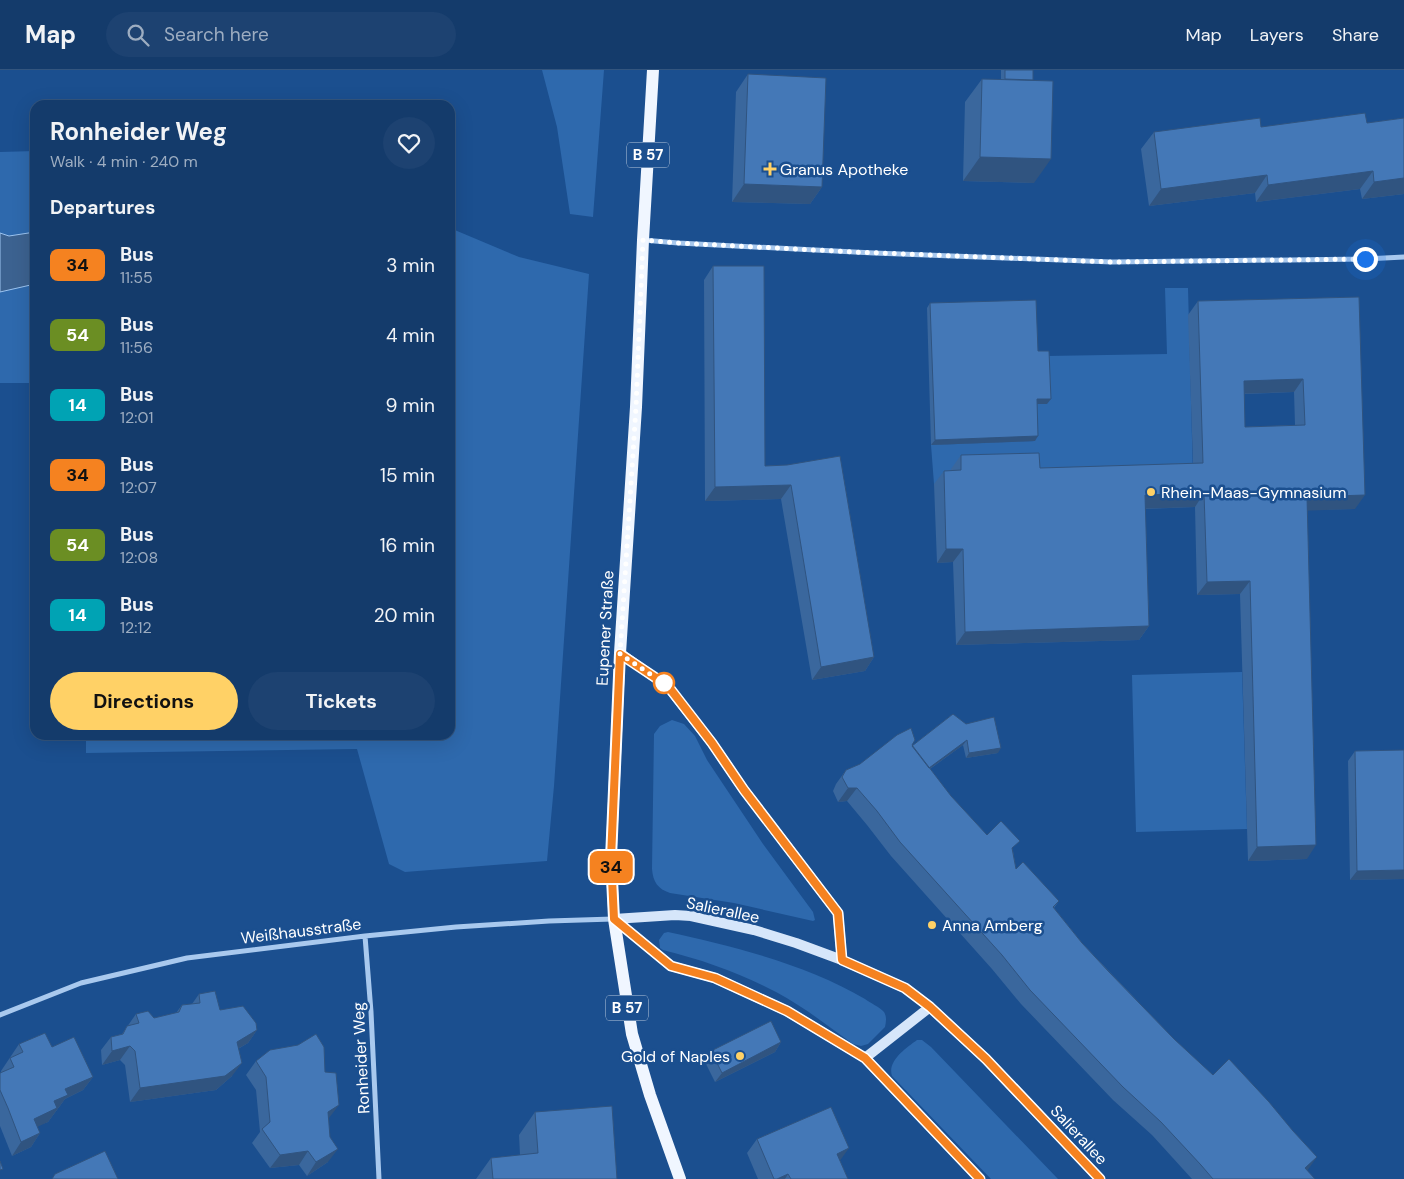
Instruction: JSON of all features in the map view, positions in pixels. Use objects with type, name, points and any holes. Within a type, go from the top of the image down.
[{"type":"main road","name":"Eupener Straße","points":[[653,70],[636,407],[620,654],[611,858],[614,919],[632,1034],[650,1095],[680,1179]]},
{"type":"street","points":[[643,240],[854,252],[1112,262],[1404,257]]},
{"type":"street","points":[[620,654],[668,686],[712,743],[744,790],[838,913],[842,960]]},
{"type":"street","name":"Salierallee","points":[[614,919],[675,915],[691,916],[754,930],[842,960],[905,988],[930,1007],[986,1059],[1100,1179]]},
{"type":"street","points":[[614,919],[671,966],[715,978],[787,1011],[865,1058],[980,1179]]},
{"type":"street","name":"Weißhausstraße","points":[[0,1015],[81,983],[187,958],[456,927],[614,919]]},
{"type":"street","name":"Ronheider Weg","points":[[365,936],[371,1012],[379,1179]]},
{"type":"street","points":[[865,1058],[930,1007]]},
{"type":"shaded area","points":[[542,70],[604,70],[593,217],[570,214],[557,127]]},
{"type":"shaded area","points":[[30,151],[30,383],[0,383],[0,152]]},
{"type":"shaded area","points":[[455,230],[519,257],[589,274],[554,786],[547,861],[405,872],[389,864],[357,749],[86,753],[86,740],[455,740]]},
{"type":"shaded area","points":[[0,233],[9,236],[30,233],[30,285],[0,292]]},
{"type":"shaded area","points":[[1165,288],[1188,288],[1193,477],[934,484],[931,445],[1034,441],[1033,404],[1047,403],[1046,356],[1167,354]]},
{"type":"shaded area","points":[[1242,672],[1247,829],[1136,832],[1132,675]]},
{"type":"shaded area","points":[[672,720],[684,724],[695,736],[707,760],[763,844],[813,912],[815,920],[734,903],[670,893],[657,884],[652,869],[654,734],[660,726]]},
{"type":"shaded area","points":[[668,932],[744,950],[819,976],[880,1008],[886,1016],[885,1027],[868,1044],[861,1046],[853,1044],[796,1004],[762,985],[721,968],[663,950],[660,948],[659,940],[664,933]]},
{"type":"shaded area","points":[[917,1040],[922,1040],[931,1047],[1058,1179],[991,1179],[892,1076],[892,1065],[898,1055]]},
{"type":"building","points":[[1005,70],[1033,70],[1033,80],[1005,79]]},
{"type":"building","points":[[748,74],[826,78],[822,187],[744,184]]},
{"type":"building","points":[[982,79],[1053,81],[1051,159],[980,157]]},
{"type":"building","points":[[1365,113],[1367,123],[1404,118],[1404,178],[1374,182],[1373,171],[1268,185],[1267,175],[1161,189],[1154,132],[1260,118],[1261,127]]},
{"type":"building","points":[[713,266],[764,266],[765,466],[787,465],[840,456],[874,657],[821,667],[791,485],[715,487]]},
{"type":"building","points":[[1359,297],[1365,495],[1307,497],[1316,845],[1257,847],[1250,581],[1207,582],[1204,493],[1145,495],[1149,626],[965,632],[963,549],[946,549],[944,471],[961,470],[961,455],[1039,453],[1040,468],[1203,463],[1198,301]],"holes":[[[1303,379],[1305,425],[1245,427],[1244,381]]]},
{"type":"building","points":[[1036,300],[1038,351],[1049,351],[1051,399],[1037,399],[1038,436],[935,440],[930,303]]},
{"type":"building","points":[[953,714],[966,724],[994,717],[1001,748],[969,753],[967,740],[929,768],[912,746]]},
{"type":"building","points":[[911,728],[915,740],[912,745],[951,796],[987,835],[1001,821],[1020,841],[1012,848],[1016,869],[1023,862],[1059,901],[1053,907],[1082,943],[1109,972],[1174,1039],[1213,1075],[1229,1059],[1269,1102],[1317,1157],[1305,1168],[1315,1179],[1213,1179],[1161,1122],[1123,1087],[1030,990],[1002,955],[900,842],[857,788],[848,788],[842,777],[846,770],[860,764],[897,735]]},
{"type":"building","points":[[1404,750],[1404,870],[1357,871],[1355,751]]},
{"type":"building","points":[[215,991],[220,1010],[243,1006],[256,1023],[257,1030],[237,1042],[242,1063],[225,1076],[140,1088],[135,1051],[130,1046],[112,1051],[111,1037],[123,1034],[127,1026],[139,1023],[136,1014],[148,1011],[154,1018],[179,1012],[182,1005],[200,1003],[199,994]]},
{"type":"building","name":"Gold of Naples","points":[[771,1021],[781,1042],[722,1073],[711,1051]]},
{"type":"building","points":[[45,1033],[52,1047],[74,1037],[93,1077],[65,1089],[68,1095],[54,1101],[57,1108],[34,1119],[40,1133],[21,1142],[0,1090],[0,1073],[14,1067],[10,1058],[23,1052],[19,1044]]},
{"type":"building","points":[[316,1034],[324,1047],[325,1072],[336,1073],[339,1105],[328,1112],[330,1137],[338,1149],[316,1162],[308,1151],[280,1155],[262,1129],[270,1122],[266,1077],[256,1061],[270,1050],[298,1045]]},
{"type":"building","points":[[612,1106],[617,1179],[493,1179],[491,1158],[538,1153],[535,1112]]},
{"type":"building","points":[[831,1107],[849,1148],[837,1154],[848,1179],[791,1179],[788,1174],[774,1179],[757,1139]]},
{"type":"building","points":[[105,1151],[118,1179],[52,1179],[55,1174]]},
{"type":"bus line","name":"34","points":[[980,1179],[865,1058],[787,1011],[715,978],[671,966],[614,919],[611,858],[614,752],[620,654],[668,686],[712,743],[744,790],[838,913],[842,960],[905,988],[930,1007],[986,1059],[1100,1179]]},
{"type":"place","name":"Granus Apotheke","points":[[770,169]]},
{"type":"place","name":"Rhein-Maas-Gymnasium","points":[[1151,492]]},
{"type":"place","name":"Anna Amberg","points":[[932,925]]},
{"type":"place","name":"Gold of Naples","points":[[740,1056]]},
{"type":"route","points":[[664,683],[668,686],[620,654],[636,407],[643,240],[855,252],[1112,262],[1365,259]]}]
